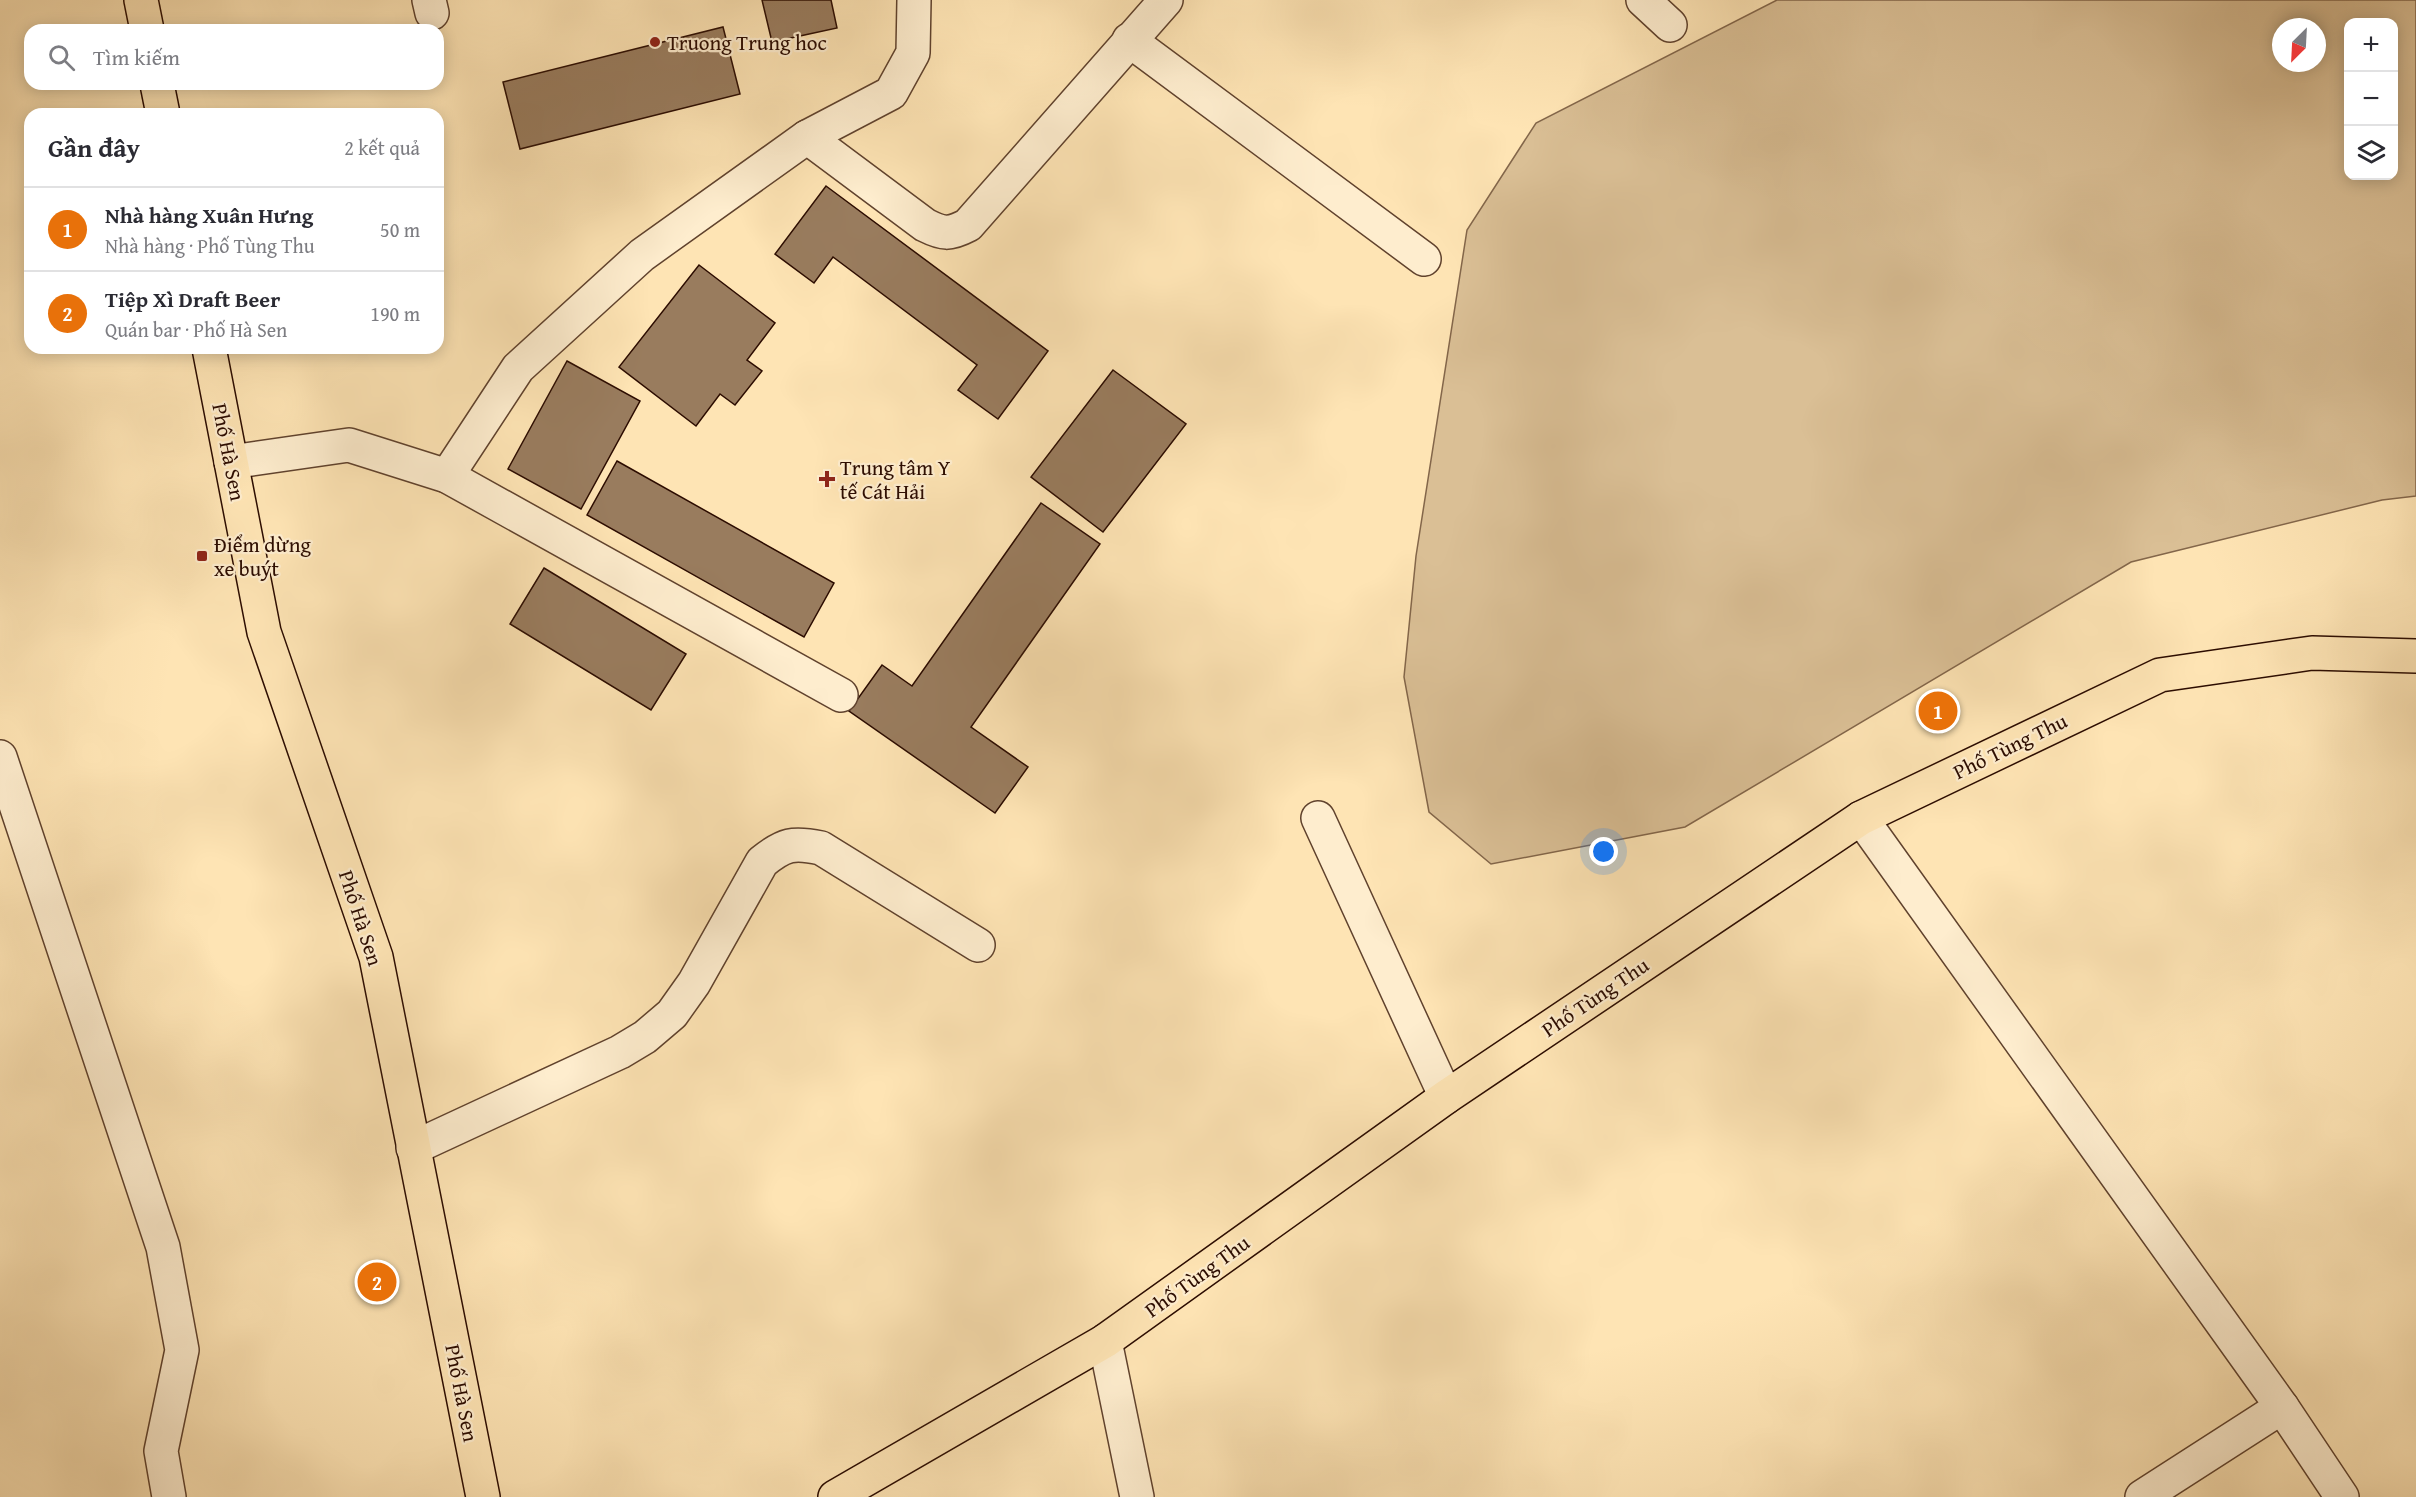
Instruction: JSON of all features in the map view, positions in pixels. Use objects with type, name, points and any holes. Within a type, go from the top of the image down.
[{"type":"main road","points":[[141,0],[146,24]]},
{"type":"main road","points":[[158,90],[162,108]]},
{"type":"main road","name":"Phố Hà Sen","points":[[210,354],[264,632],[376,957],[483,1497]]},
{"type":"main road","name":"Phố Tùng Thu","points":[[835,1497],[1106,1341],[1446,1097],[1861,818],[2160,675],[2312,653],[2416,656]]},
{"type":"street","points":[[447,476],[518,368],[642,255],[807,137],[891,93],[913,53],[914,0]]},
{"type":"street","points":[[807,137],[925,225],[940,232],[954,232],[968,225],[1166,0]]},
{"type":"street","points":[[1643,0],[1670,25]]},
{"type":"street","points":[[1129,40],[1424,259]]},
{"type":"street","points":[[231,462],[349,445],[447,476],[842,695]]},
{"type":"street","points":[[0,757],[163,1247],[182,1350],[162,1451],[170,1497]]},
{"type":"street","points":[[1318,818],[1446,1097]]},
{"type":"street","points":[[1861,818],[2282,1407],[2342,1497]]},
{"type":"street","points":[[413,1148],[620,1052],[645,1038],[672,1014],[694,983],[762,862],[778,849],[799,843],[821,848],[978,945]]},
{"type":"street","points":[[1106,1341],[1137,1497]]},
{"type":"street","points":[[2142,1497],[2282,1407]]},
{"type":"shaded area","points":[[1777,0],[2416,0],[2416,496],[2382,500],[2131,562],[1685,827],[1491,864],[1429,812],[1404,677],[1416,556],[1467,230],[1536,123]]},
{"type":"building","points":[[762,0],[831,0],[837,28],[772,42]]},
{"type":"building","points":[[723,27],[740,94],[520,149],[503,82]]},
{"type":"building","points":[[826,186],[1048,351],[998,419],[958,390],[977,365],[833,257],[814,283],[775,254]]},
{"type":"building","points":[[699,265],[775,323],[747,360],[762,371],[735,405],[720,394],[696,426],[619,367]]},
{"type":"building","points":[[567,361],[640,401],[581,509],[508,469]]},
{"type":"building","points":[[1113,370],[1186,424],[1103,532],[1031,477]]},
{"type":"building","points":[[617,461],[834,583],[804,637],[587,515]]},
{"type":"building","points":[[1041,503],[1100,544],[971,727],[1028,767],[995,813],[849,711],[882,665],[912,686]]},
{"type":"building","points":[[544,568],[686,654],[651,710],[510,624]]},
{"type":"place","name":"Truong Trung hoc","points":[[655,42]]},
{"type":"place","name":"Trung tâm Y tế Cát Hải","points":[[827,479]]},
{"type":"place","name":"Điểm dừng xe buýt","points":[[202,556]]},
{"type":"place","name":"Nhà hàng Xuân Hưng","points":[[1938,711]]},
{"type":"place","name":"Tiệp Xì Draft Beer","points":[[377,1282]]}]
